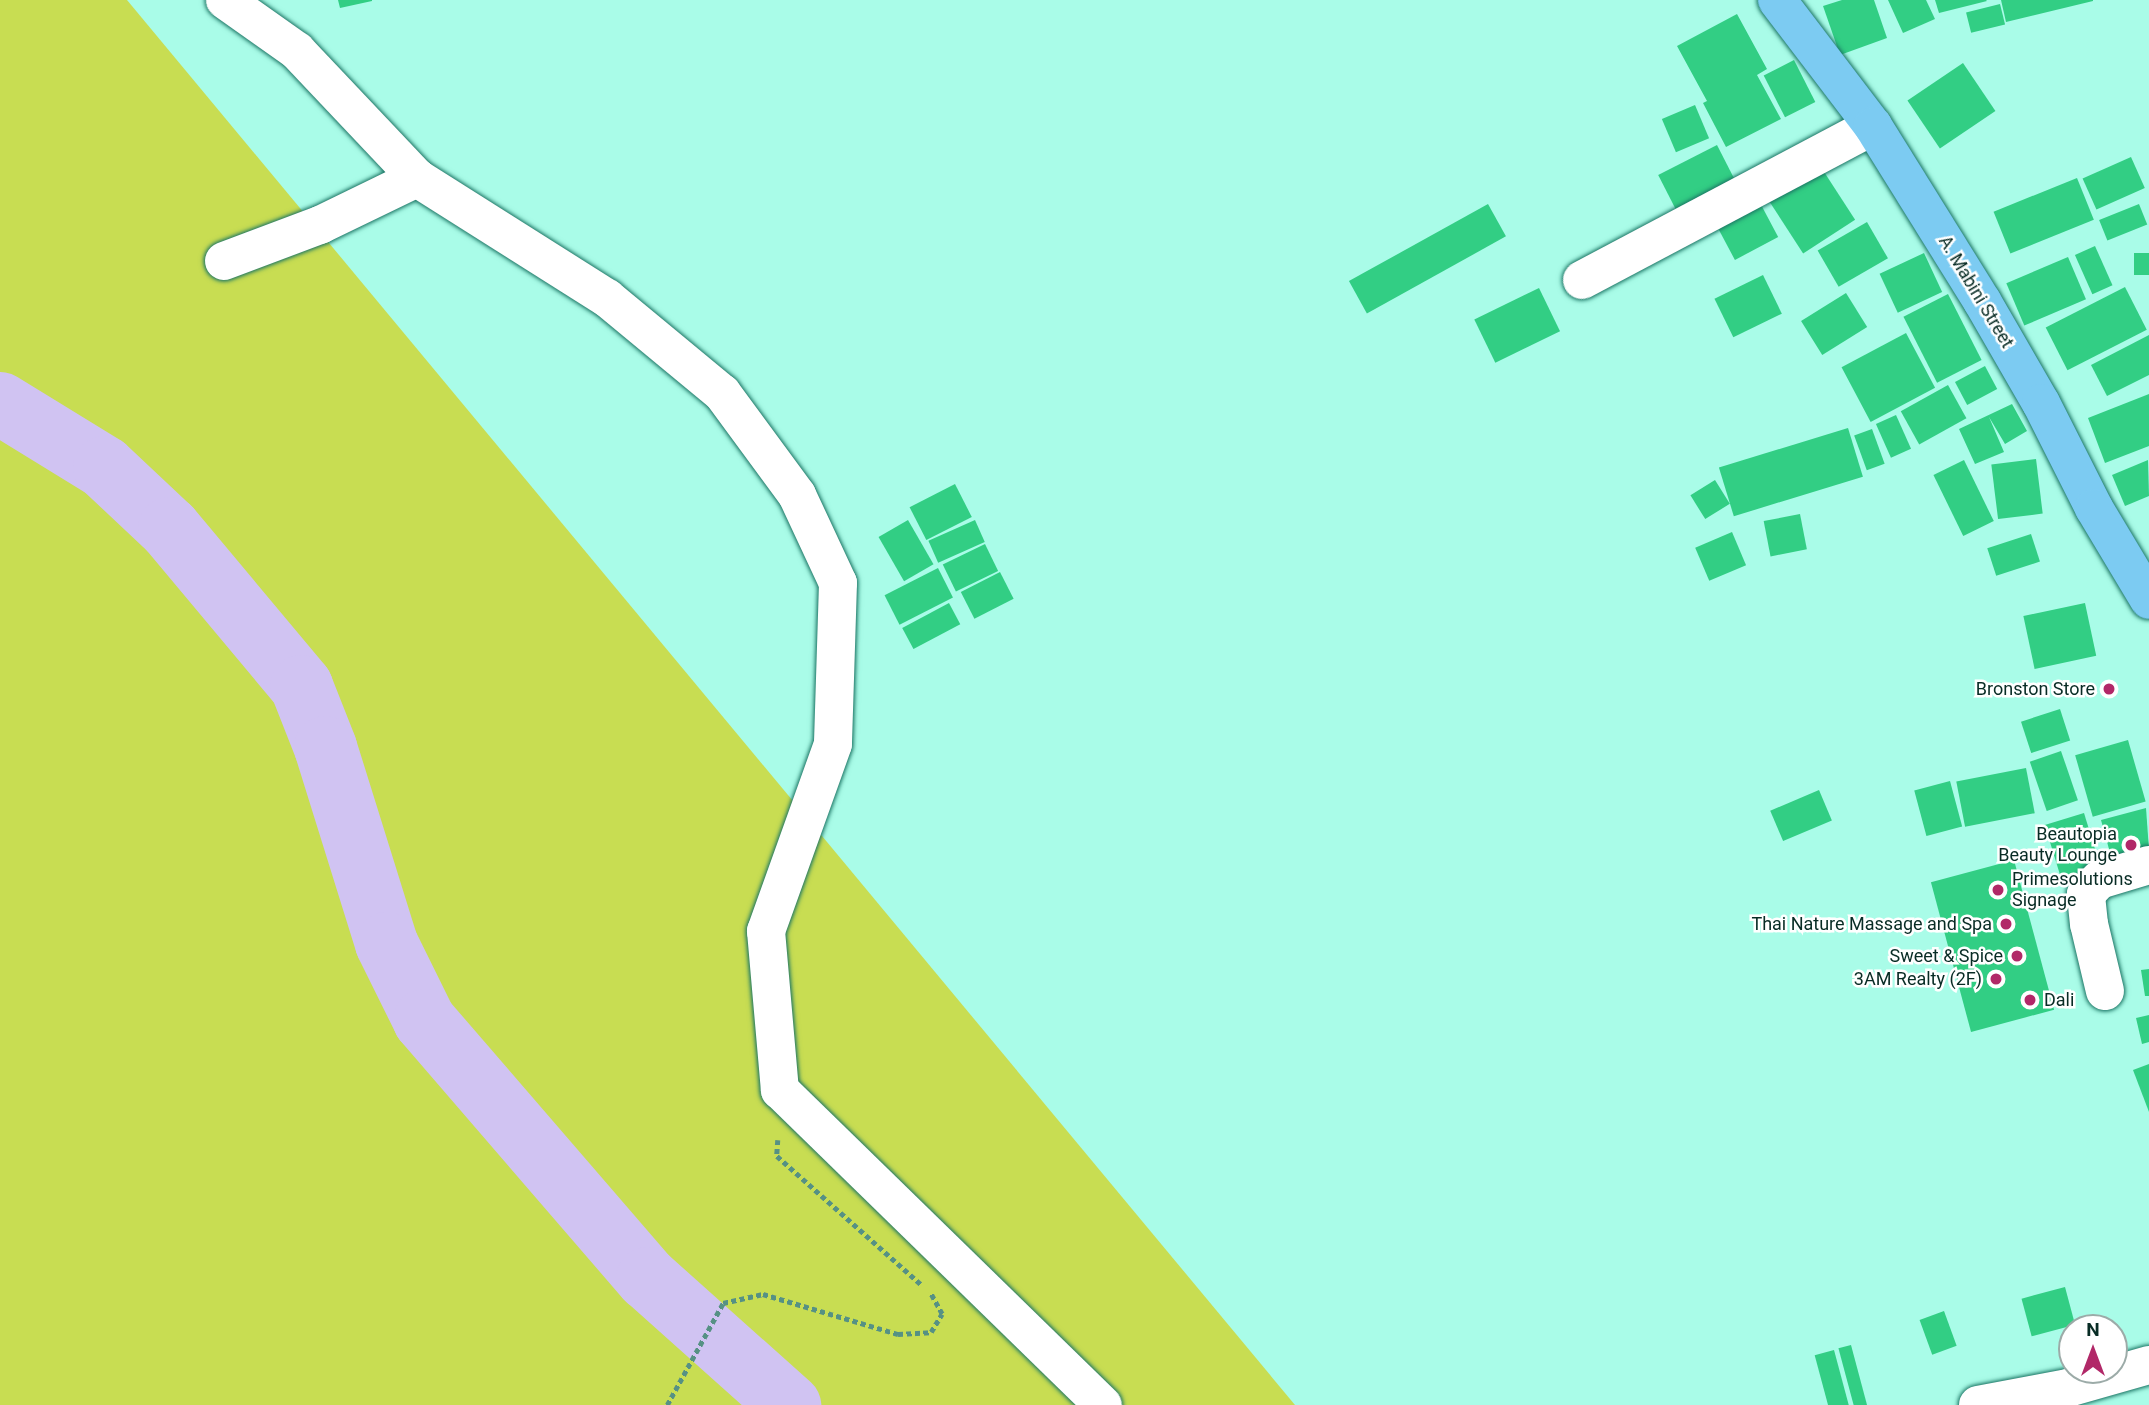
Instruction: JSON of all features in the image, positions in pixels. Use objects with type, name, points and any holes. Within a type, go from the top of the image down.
[{"type":"main road","name":"A. Mabini Street","points":[[1777,0],[1873,126],[2022,369],[2094,508],[2149,600]]},
{"type":"street","points":[[225,0],[298,51],[417,177],[607,298],[722,393],[797,495],[838,583],[833,744],[766,931],[780,1090],[1103,1405]]},
{"type":"street","points":[[1582,280],[1873,126]]},
{"type":"street","points":[[224,261],[320,225],[417,177]]},
{"type":"street","points":[[2105,991],[2089,924],[2086,894],[2099,880],[2149,865]]},
{"type":"street","points":[[1978,1405],[2067,1388],[2149,1364]]},
{"type":"path","points":[[667,1405],[723,1303],[763,1294],[898,1334],[931,1332],[942,1314],[933,1294],[777,1156],[780,1090]]},
{"type":"green space","points":[[0,0],[127,0],[1295,1405],[0,1405]]},
{"type":"building","points":[[338,0],[372,0],[372,1],[340,8]]},
{"type":"building","points":[[1842,0],[1874,0],[1887,38],[1840,55],[1823,6]]},
{"type":"building","points":[[1888,0],[1926,0],[1935,19],[1903,33]]},
{"type":"building","points":[[1935,0],[1986,0],[1987,1],[1939,13]]},
{"type":"building","points":[[2001,0],[2093,0],[2093,1],[2006,22]]},
{"type":"building","points":[[2000,4],[2005,24],[1971,33],[1966,12]]},
{"type":"building","points":[[1737,14],[1767,69],[1757,75],[1781,119],[1726,147],[1703,103],[1707,101],[1677,46]]},
{"type":"building","points":[[1794,60],[1815,102],[1785,117],[1764,75]]},
{"type":"building","points":[[1963,63],[1995,111],[1940,149],[1907,100]]},
{"type":"building","points":[[1695,105],[1709,138],[1676,152],[1662,119]]},
{"type":"building","points":[[1717,145],[1734,179],[1675,209],[1658,175]]},
{"type":"building","points":[[2131,157],[2145,188],[2096,210],[2083,179]]},
{"type":"building","points":[[1817,161],[1855,220],[1803,253],[1765,195]]},
{"type":"building","points":[[2077,178],[2094,220],[2010,253],[1994,212]]},
{"type":"building","points":[[1758,199],[1778,237],[1735,260],[1715,222]]},
{"type":"building","points":[[1488,204],[1506,236],[1367,313],[1349,281]]},
{"type":"building","points":[[2139,204],[2147,224],[2107,241],[2099,220]]},
{"type":"building","points":[[1867,222],[1888,258],[1839,287],[1818,250]]},
{"type":"building","points":[[2095,246],[2112,285],[2092,294],[2075,255]]},
{"type":"building","points":[[1924,253],[1942,292],[1898,313],[1880,274]]},
{"type":"building","points":[[2134,253],[2149,253],[2149,275],[2134,275]]},
{"type":"building","points":[[2068,257],[2086,299],[2024,326],[2006,283]]},
{"type":"building","points":[[1763,275],[1782,314],[1733,337],[1714,299]]},
{"type":"building","points":[[2125,287],[2147,330],[2067,370],[2046,327]]},
{"type":"building","points":[[1539,288],[1560,331],[1495,363],[1474,320]]},
{"type":"building","points":[[1846,293],[1867,327],[1822,355],[1801,321]]},
{"type":"building","points":[[1948,294],[1982,360],[1937,383],[1903,317]]},
{"type":"building","points":[[1906,333],[1935,388],[1871,422],[1842,367]]},
{"type":"building","points":[[2149,335],[2149,375],[2107,396],[2091,365]]},
{"type":"building","points":[[1985,366],[1997,389],[1967,405],[1955,382]]},
{"type":"building","points":[[1948,385],[1966,418],[1919,444],[1901,411]]},
{"type":"building","points":[[2149,394],[2149,446],[2105,463],[2088,418]]},
{"type":"building","points":[[2012,404],[2027,431],[2005,444],[1989,417],[2004,452],[1975,464],[1959,429]]},
{"type":"building","points":[[1896,415],[1911,449],[1891,458],[1876,424]]},
{"type":"building","points":[[1848,428],[1863,477],[1734,516],[1719,467]]},
{"type":"building","points":[[1872,429],[1885,464],[1867,470],[1854,435]]},
{"type":"building","points":[[2036,459],[2043,514],[1998,519],[1991,464]]},
{"type":"building","points":[[1964,460],[1994,521],[1963,536],[1933,475]]},
{"type":"building","points":[[2148,460],[2149,496],[2125,506],[2112,475]]},
{"type":"building","points":[[1715,480],[1730,504],[1705,519],[1690,495]]},
{"type":"building","points":[[955,484],[972,517],[926,540],[910,507]]},
{"type":"building","points":[[1800,514],[1807,549],[1771,556],[1764,521]]},
{"type":"building","points":[[908,520],[934,564],[904,581],[879,537]]},
{"type":"building","points":[[975,520],[985,542],[938,563],[928,541]]},
{"type":"building","points":[[1732,532],[1746,565],[1709,581],[1695,548]]},
{"type":"building","points":[[2031,534],[2040,562],[1996,576],[1987,548]]},
{"type":"building","points":[[985,544],[998,571],[956,592],[943,565]]},
{"type":"building","points":[[938,568],[953,597],[900,625],[885,595]]},
{"type":"building","points":[[1000,572],[1014,599],[974,619],[961,592]]},
{"type":"building","points":[[949,603],[960,624],[913,649],[902,628]]},
{"type":"building","points":[[2085,603],[2096,656],[2035,669],[2023,616]]},
{"type":"building","points":[[2060,709],[2070,740],[2031,753],[2021,722]]},
{"type":"building","points":[[2128,740],[2146,802],[2093,817],[2075,755]]},
{"type":"building","points":[[2061,751],[2078,800],[2047,811],[2030,762]]},
{"type":"building","points":[[2026,768],[2035,813],[1965,827],[1956,782]]},
{"type":"building","points":[[1950,781],[1962,826],[1926,836],[1914,791]]},
{"type":"building","points":[[1819,790],[1832,820],[1783,841],[1770,811]]},
{"type":"building","points":[[2146,808],[2149,850],[2112,860],[2101,820]]},
{"type":"building","points":[[2084,813],[2101,868],[2062,880],[2045,825]]},
{"type":"building","points":[[2014,860],[2054,1010],[1971,1032],[1931,882]]},
{"type":"building","points":[[2149,969],[2149,996],[2145,996],[2141,970]]},
{"type":"building","points":[[2149,1015],[2149,1042],[2142,1044],[2136,1018]]},
{"type":"building","points":[[2149,1064],[2149,1112],[2133,1070]]},
{"type":"building","points":[[2065,1287],[2072,1314],[2058,1314],[2058,1329],[2032,1336],[2022,1299]]},
{"type":"building","points":[[1944,1311],[1957,1346],[1932,1355],[1920,1320]]},
{"type":"building","points":[[1851,1345],[1867,1405],[1854,1405],[1838,1348]]},
{"type":"building","points":[[1834,1350],[1849,1405],[1828,1405],[1815,1355]]},
{"type":"waterway","points":[[0,403],[104,467],[169,528],[301,686],[325,747],[386,943],[424,1020],[647,1278],[789,1405]]},
{"type":"place","name":"Bronston Store","points":[[2109,689]]},
{"type":"place","name":"Beautopia Beauty Lounge","points":[[2131,845]]},
{"type":"place","name":"Primesolutions Signage","points":[[1998,890]]},
{"type":"place","name":"Thai Nature Massage and Spa","points":[[2006,924]]},
{"type":"place","name":"Sweet & Spice","points":[[2017,956]]},
{"type":"place","name":"3AM Realty (2F)","points":[[1996,979]]},
{"type":"place","name":"Dali","points":[[2030,1000]]}]
